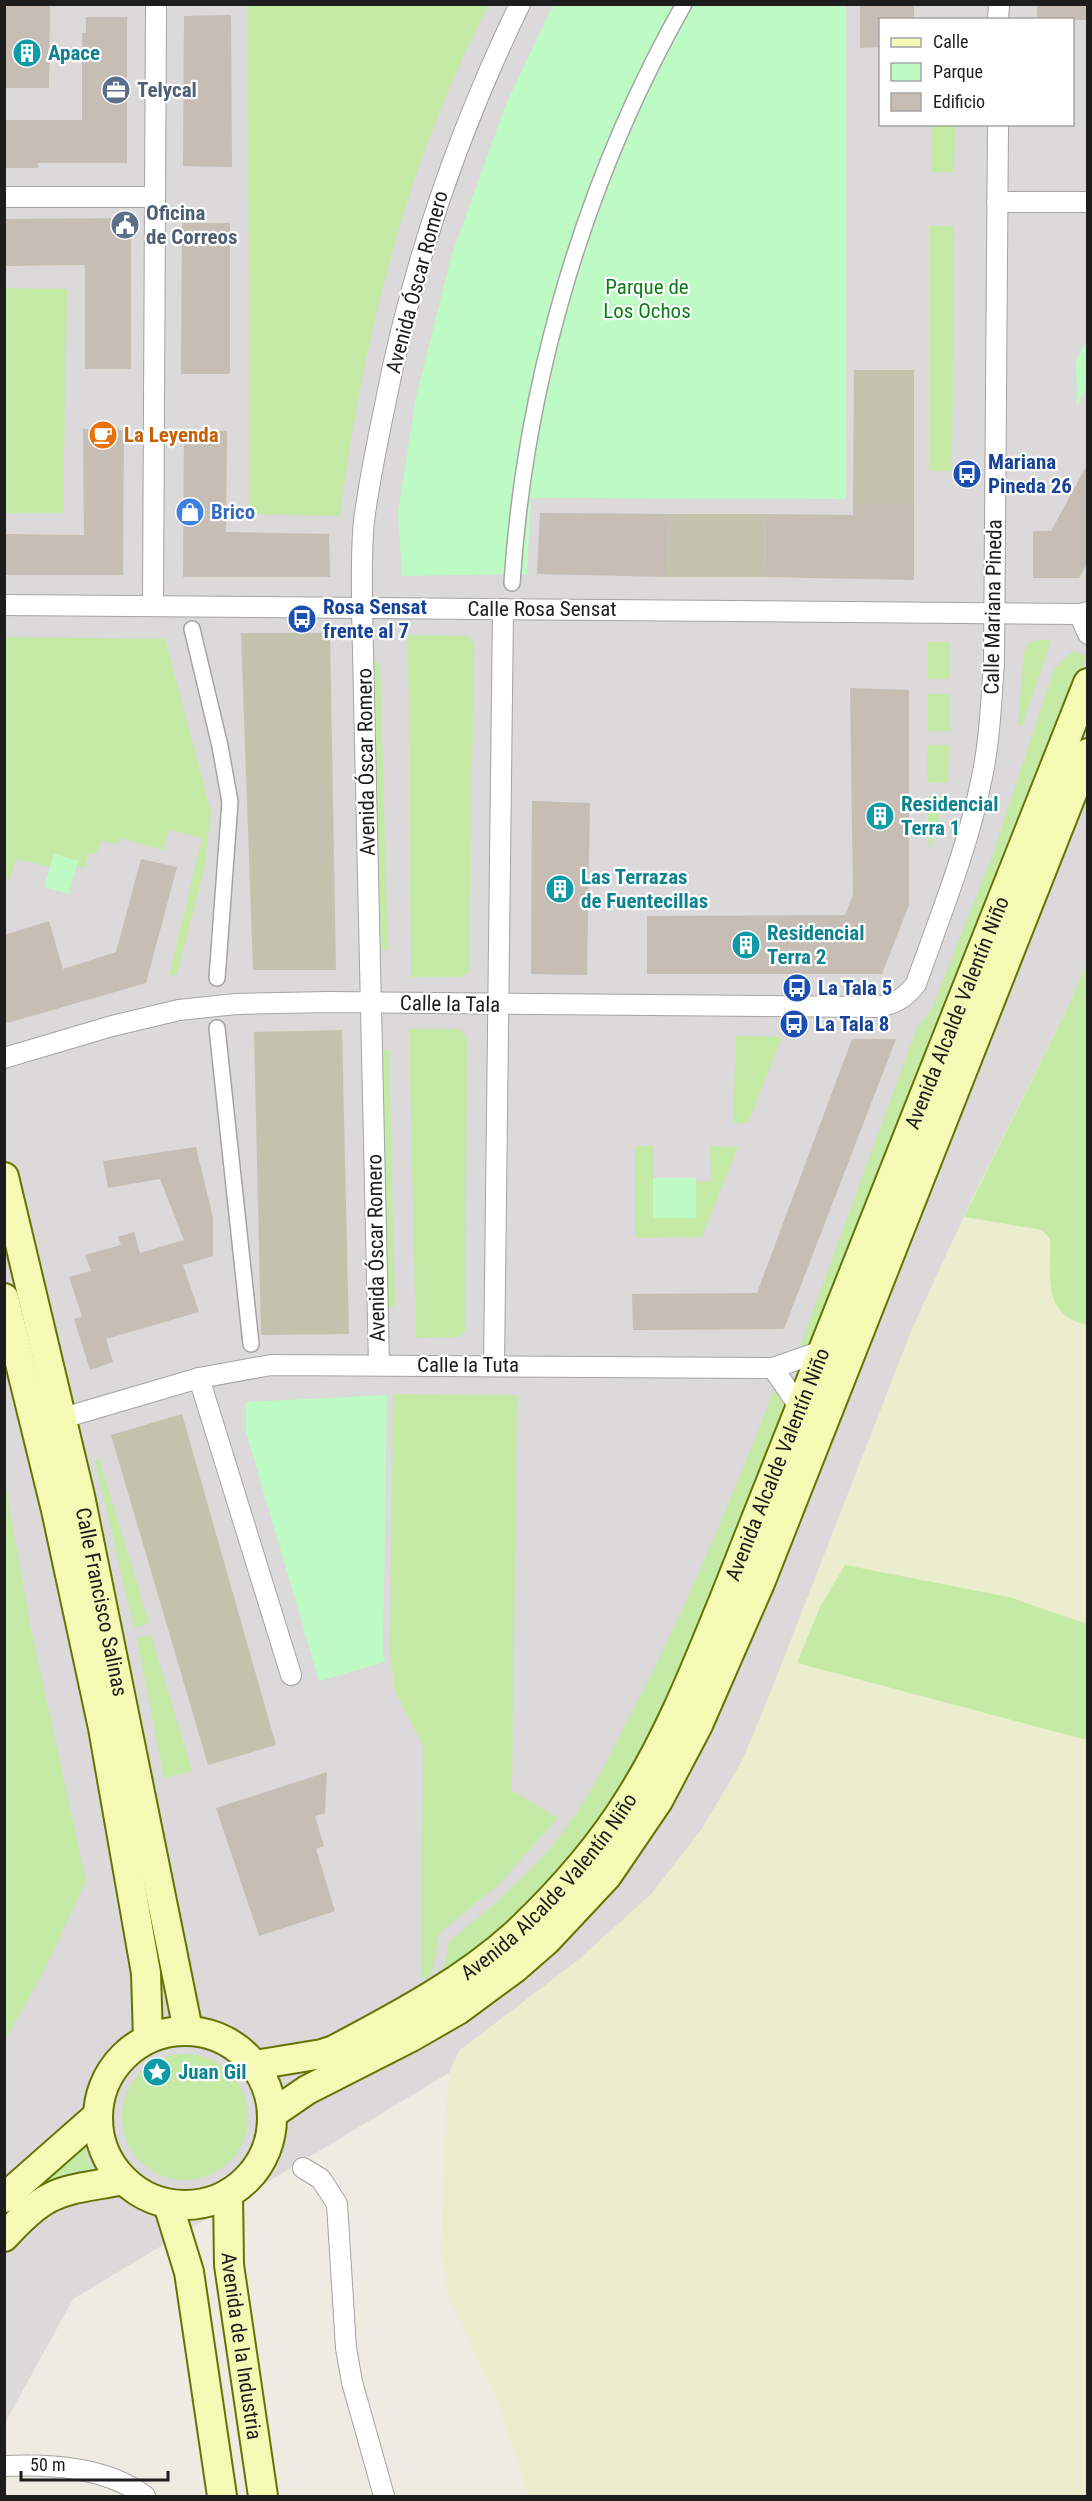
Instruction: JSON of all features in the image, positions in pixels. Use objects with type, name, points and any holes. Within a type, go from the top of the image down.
[{"type":"main road","name":"Avenida Alcalde Valentín Niño","points":[[255,2065],[322,2054],[426,2000],[516,1933],[577,1869],[631,1797],[663,1738],[696,1667],[1088,683]]},
{"type":"main road","name":"Avenida Alcalde Valentín Niño","points":[[272,2114],[307,2090],[411,2037],[458,2010],[515,1968],[546,1941],[607,1875],[658,1801],[698,1725],[760,1583],[1088,753]]},
{"type":"main road","name":"Calle Francisco Salinas","points":[[4,1177],[63,1418],[110,1637],[188,2030]]},
{"type":"main road","name":"Calle Francisco Salinas","points":[[4,1298],[56,1510],[103,1728],[146,1973],[148,2038]]},
{"type":"main road","points":[[188,2030],[207,2033],[226,2040],[242,2050],[255,2065],[267,2088],[272,2114],[272,2130],[262,2160],[253,2173],[228,2194],[199,2204],[168,2204],[136,2191],[123,2180],[108,2162],[99,2139],[97,2116],[99,2096],[106,2078],[131,2048],[148,2038],[168,2031],[188,2030]]},
{"type":"main road","points":[[4,2198],[97,2116]]},
{"type":"main road","points":[[4,2237],[29,2211],[50,2196],[73,2188],[123,2180]]},
{"type":"main road","name":"Avenida de la Industria","points":[[228,2194],[230,2265],[263,2496]]},
{"type":"main road","name":"Avenida de la Industria","points":[[168,2204],[189,2272],[222,2496]]},
{"type":"street","points":[[153,606],[156,4]]},
{"type":"street","name":"Avenida Óscar Romero","points":[[379,1365],[362,608],[364,520],[396,346],[447,174],[487,73],[520,4]]},
{"type":"street","points":[[512,583],[517,516],[525,463],[561,301],[589,216],[620,135],[684,4]]},
{"type":"street","name":"Calle Mariana Pineda","points":[[901,1000],[916,984],[960,860],[978,796],[989,728],[994,614],[998,126]]},
{"type":"street","points":[[4,197],[155,197]]},
{"type":"street","points":[[997,202],[1088,202]]},
{"type":"street","name":"Calle Rosa Sensat","points":[[4,605],[1083,613],[1088,634]]},
{"type":"street","points":[[494,1366],[503,609]]},
{"type":"street","points":[[192,629],[220,746],[230,802],[217,978]]},
{"type":"street","name":"Calle la Tala","points":[[4,1058],[112,1026],[179,1010],[236,1004],[877,1007],[901,1000]]},
{"type":"street","points":[[217,1028],[251,1344]]},
{"type":"street","name":"Calle la Tuta","points":[[63,1418],[200,1378],[271,1365],[773,1368],[822,1351]]},
{"type":"street","points":[[773,1368],[800,1408]]},
{"type":"street","points":[[200,1378],[291,1675]]},
{"type":"street","points":[[303,2168],[321,2180],[337,2204],[346,2348],[352,2382],[384,2496]]},
{"type":"street","points":[[4,2466],[47,2465],[78,2469],[110,2479],[145,2496]]},
{"type":"shaded area","points":[[5,5],[1087,5],[1087,1013],[746,1819],[477,2056],[73,2299],[5,2423]]},
{"type":"shaded area","points":[[854,370],[914,370],[914,504],[853,504]]},
{"type":"shaded area","points":[[669,514],[766,514],[765,577],[668,577]]},
{"type":"shaded area","points":[[241,633],[330,633],[336,970],[253,970]]},
{"type":"shaded area","points":[[1087,961],[1087,2496],[528,2496],[498,2401],[449,2299],[441,2252],[446,2102],[451,2067],[460,2050],[578,1960],[651,1894],[701,1830],[742,1761],[912,1329],[970,1203],[1066,1012]]},
{"type":"shaded area","points":[[342,1030],[349,1334],[261,1335],[254,1032]]},
{"type":"shaded area","points":[[182,1414],[276,1745],[208,1765],[111,1435]]},
{"type":"green space","points":[[248,5],[489,5],[434,125],[392,253],[361,385],[340,516],[249,514]]},
{"type":"green space","name":"Parque de Los Ochos","points":[[553,5],[846,5],[846,499],[531,498],[527,574],[402,576],[398,512],[416,397],[451,257],[506,104]]},
{"type":"green space","points":[[932,126],[955,126],[954,172],[931,172]]},
{"type":"green space","points":[[930,226],[954,226],[952,471],[929,471]]},
{"type":"green space","points":[[5,288],[67,289],[63,513],[5,513]]},
{"type":"green space","points":[[1087,341],[1087,387],[1077,406],[1076,359]]},
{"type":"green space","points":[[408,635],[468,636],[474,644],[469,972],[461,977],[411,977]]},
{"type":"green space","points":[[5,637],[165,639],[211,812],[207,858],[177,974],[169,976],[202,838],[169,830],[163,850],[120,838],[117,844],[101,841],[96,855],[88,853],[84,868],[77,866],[78,861],[54,854],[50,867],[16,859],[9,880],[5,879]]},
{"type":"green space","points":[[1051,640],[1022,726],[1018,725],[1024,653],[1028,643]]},
{"type":"green space","points":[[928,642],[950,642],[950,679],[927,679]]},
{"type":"green space","points":[[1073,651],[1087,656],[814,1347],[800,1346],[917,1028],[932,1008],[992,856],[1054,669]]},
{"type":"green space","points":[[374,663],[380,663],[388,950],[381,950]]},
{"type":"green space","points":[[928,694],[949,694],[949,731],[927,731]]},
{"type":"green space","points":[[927,745],[949,745],[948,783],[927,782]]},
{"type":"green space","points":[[927,796],[946,796],[929,853]]},
{"type":"green space","points":[[54,854],[78,861],[69,894],[44,887]]},
{"type":"green space","points":[[1087,961],[1087,1325],[1072,1320],[1055,1303],[1050,1279],[1050,1239],[1042,1230],[964,1217],[1066,1012]]},
{"type":"green space","points":[[409,1029],[460,1029],[467,1039],[465,1331],[460,1337],[416,1338]]},
{"type":"green space","points":[[736,1036],[782,1037],[748,1123],[733,1123]]},
{"type":"green space","points":[[389,1050],[395,1307],[388,1308],[382,1051]]},
{"type":"green space","points":[[635,1146],[654,1146],[653,1218],[695,1218],[696,1182],[711,1181],[710,1146],[738,1147],[702,1237],[635,1238]]},
{"type":"green space","points":[[653,1178],[696,1178],[696,1218],[653,1218]]},
{"type":"green space","points":[[774,1390],[787,1402],[698,1634],[642,1752],[608,1811],[564,1868],[482,1947],[443,1975],[449,1942],[496,1902],[540,1859],[566,1828],[593,1787],[689,1594]]},
{"type":"green space","points":[[393,1394],[517,1395],[512,1791],[558,1818],[498,1885],[439,1933],[432,1974],[421,1980],[423,1746],[395,1691],[390,1651]]},
{"type":"green space","points":[[387,1395],[383,1652],[385,1662],[319,1681],[246,1432],[246,1402]]},
{"type":"green space","points":[[99,1459],[149,1623],[134,1628],[95,1461]]},
{"type":"green space","points":[[5,1483],[31,1629],[86,1881],[42,1975],[5,2039]]},
{"type":"green space","points":[[845,1565],[1009,1597],[1087,1624],[1087,1740],[797,1663],[820,1607]]},
{"type":"green space","points":[[151,1635],[192,1771],[164,1778],[137,1638]]},
{"type":"green space","points":[[185,2054],[209,2059],[230,2072],[243,2093],[248,2117],[243,2141],[230,2162],[209,2175],[185,2180],[161,2175],[140,2162],[127,2141],[122,2117],[127,2093],[140,2072],[161,2059]]},
{"type":"green space","points":[[84,2145],[88,2160],[94,2169],[74,2172],[58,2178],[28,2199],[25,2195],[74,2157]]},
{"type":"building","name":"Apace","points":[[6,4],[50,4],[49,88],[4,88]]},
{"type":"building","points":[[860,4],[914,4],[914,18],[879,18],[879,47],[860,48]]},
{"type":"building","points":[[1037,4],[1086,4],[1086,20],[1037,18]]},
{"type":"building","points":[[231,15],[232,167],[183,166],[184,16]]},
{"type":"building","points":[[86,17],[127,17],[127,163],[38,163],[38,168],[4,168],[4,120],[82,120],[82,33],[86,33]]},
{"type":"building","points":[[131,218],[131,369],[85,369],[85,265],[4,266],[4,219]]},
{"type":"building","points":[[182,223],[230,223],[230,374],[181,374]]},
{"type":"building","points":[[83,429],[124,430],[123,575],[4,575],[4,534],[84,535]]},
{"type":"building","points":[[184,430],[227,431],[226,532],[329,534],[330,577],[183,577]]},
{"type":"building","points":[[1088,463],[1088,562],[1079,578],[1033,578],[1033,531],[1051,531]]},
{"type":"building","points":[[853,504],[914,504],[914,580],[765,577],[766,514],[853,515]]},
{"type":"building","points":[[540,513],[669,514],[668,577],[537,574]]},
{"type":"building","points":[[850,688],[909,690],[909,905],[882,974],[647,974],[647,916],[845,915],[853,895]]},
{"type":"building","name":"Las Terrazas de Fuentecillas","points":[[532,801],[590,803],[587,975],[531,974]]},
{"type":"building","points":[[141,859],[177,867],[146,983],[4,1024],[4,935],[49,921],[63,969],[116,952]]},
{"type":"building","points":[[852,1039],[896,1039],[784,1329],[633,1330],[632,1294],[757,1293]]},
{"type":"building","points":[[196,1147],[213,1218],[213,1256],[183,1265],[199,1312],[106,1339],[113,1362],[90,1370],[74,1319],[82,1317],[69,1277],[91,1271],[85,1255],[121,1245],[118,1237],[134,1232],[140,1253],[184,1240],[160,1179],[108,1188],[103,1161]]},
{"type":"building","points":[[327,1772],[325,1813],[315,1816],[324,1846],[316,1849],[335,1911],[259,1936],[216,1808]]},
{"type":"place","name":"Apace","points":[[27,53]]},
{"type":"place","name":"Telycal","points":[[116,90]]},
{"type":"place","name":"Oficina de Correos","points":[[125,225]]},
{"type":"place","name":"La Leyenda","points":[[103,435]]},
{"type":"place","name":"Mariana Pineda 26","points":[[967,474]]},
{"type":"place","name":"Brico","points":[[190,512]]},
{"type":"place","name":"Rosa Sensat frente al 7","points":[[302,619]]},
{"type":"place","name":"Residencial Terra 1","points":[[880,816]]},
{"type":"place","name":"Las Terrazas de Fuentecillas","points":[[560,889]]},
{"type":"place","name":"Residencial Terra 2","points":[[746,945]]},
{"type":"place","name":"La Tala 5","points":[[797,988]]},
{"type":"place","name":"La Tala 8","points":[[794,1024]]},
{"type":"place","name":"Juan Gil","points":[[157,2072]]}]
